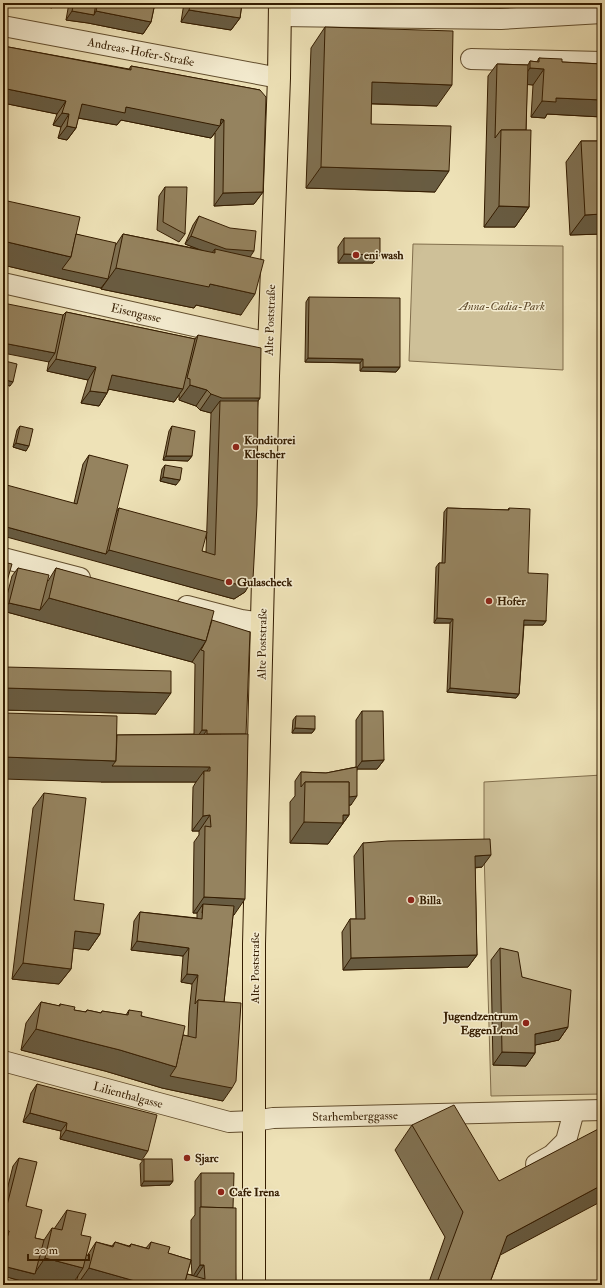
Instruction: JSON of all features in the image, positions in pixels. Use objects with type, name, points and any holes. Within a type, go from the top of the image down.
[{"type":"main road","name":"Alte Poststraße","points":[[254,1285],[255,931],[269,343],[279,78],[280,9]]},
{"type":"street","points":[[280,9],[501,19],[602,13]]},
{"type":"street","name":"Andreas-Hofer-Straße","points":[[3,26],[279,78]]},
{"type":"street","points":[[471,59],[602,62]]},
{"type":"street","name":"Eisengasse","points":[[3,283],[269,343]]},
{"type":"street","points":[[3,558],[94,582]]},
{"type":"street","points":[[172,602],[241,620],[262,623]]},
{"type":"street","name":"Lilienthalgasse","points":[[3,1061],[229,1122],[254,1121]]},
{"type":"street","name":"Starhemberggasse","points":[[254,1121],[273,1118],[457,1123],[574,1111],[602,1110]]},
{"type":"street","points":[[517,1174],[552,1155],[566,1141],[574,1111]]},
{"type":"green space","name":"Anna-Cadia-Park","points":[[413,244],[563,246],[563,370],[409,361]]},
{"type":"green space","points":[[602,775],[602,1094],[491,1096],[484,851],[484,782]]},
{"type":"building","points":[[74,3],[96,3],[94,15],[72,11]]},
{"type":"building","points":[[98,3],[155,3],[151,22],[96,11]]},
{"type":"building","points":[[191,3],[242,3],[240,18],[189,10]]},
{"type":"building","points":[[325,27],[453,31],[452,85],[372,82],[371,124],[451,126],[449,171],[321,167]]},
{"type":"building","points":[[3,46],[131,70],[131,66],[260,90],[266,97],[263,192],[223,193],[224,120],[221,119],[220,126],[126,107],[125,113],[82,104],[76,128],[67,126],[69,114],[62,113],[66,101],[7,89],[3,102]]},
{"type":"building","points":[[539,58],[562,59],[562,62],[602,64],[602,100],[556,98],[556,102],[542,101],[544,69],[530,68],[530,61],[539,62]]},
{"type":"building","points":[[497,64],[528,65],[526,130],[501,130],[495,138]]},
{"type":"building","points":[[501,130],[531,130],[529,207],[499,206]]},
{"type":"building","points":[[602,135],[602,214],[585,215],[581,141],[601,141],[600,136]]},
{"type":"building","points":[[165,187],[187,187],[185,234],[163,222]]},
{"type":"building","points":[[3,200],[80,217],[71,257],[3,241]]},
{"type":"building","points":[[199,216],[230,228],[256,231],[254,251],[226,249],[191,236]]},
{"type":"building","points":[[76,234],[116,243],[108,279],[62,269],[71,257]]},
{"type":"building","points":[[123,234],[215,253],[215,249],[264,260],[255,294],[210,284],[209,287],[116,268]]},
{"type":"building","points":[[344,238],[380,238],[380,255],[344,254]]},
{"type":"building","points":[[309,297],[400,298],[400,367],[363,367],[363,359],[308,358]]},
{"type":"building","points":[[3,303],[63,315],[55,353],[3,343]]},
{"type":"building","points":[[66,312],[195,339],[183,389],[112,375],[107,393],[90,391],[96,367],[56,359]]},
{"type":"building","points":[[198,335],[261,348],[260,398],[222,398],[211,394],[207,390],[190,385],[190,379],[187,378]]},
{"type":"building","points":[[5,361],[17,364],[13,382],[3,379]]},
{"type":"building","points":[[220,401],[258,401],[257,505],[253,579],[243,586],[109,550],[119,508],[207,532],[202,551],[215,555]]},
{"type":"building","points":[[20,426],[33,429],[29,446],[16,443]]},
{"type":"building","points":[[172,426],[195,431],[192,456],[166,456]]},
{"type":"building","points":[[89,455],[128,465],[106,554],[3,526],[3,484],[77,504]]},
{"type":"building","points":[[165,465],[182,468],[180,480],[163,477]]},
{"type":"building","name":"Hofer","points":[[447,508],[509,510],[509,508],[530,509],[528,573],[548,574],[546,621],[524,620],[519,694],[450,688],[453,619],[437,618],[439,563],[445,563]]},
{"type":"building","points":[[3,562],[12,564],[3,595]]},
{"type":"building","points":[[18,568],[49,575],[40,610],[9,603]]},
{"type":"building","points":[[56,568],[214,611],[206,641],[49,598]]},
{"type":"building","points":[[3,595],[7,596],[3,609]]},
{"type":"building","points":[[212,620],[250,632],[246,734],[207,734],[207,730],[202,730],[204,651],[201,650],[206,641]]},
{"type":"building","points":[[5,667],[171,671],[171,693],[5,688]]},
{"type":"building","points":[[362,711],[383,711],[384,760],[362,761]]},
{"type":"building","points":[[3,713],[117,716],[116,761],[3,757]]},
{"type":"building","points":[[296,716],[315,716],[315,729],[295,728]]},
{"type":"building","points":[[248,734],[245,899],[204,897],[205,826],[211,827],[210,815],[203,816],[204,771],[210,771],[210,767],[112,766],[116,761],[117,735]]},
{"type":"building","points":[[357,767],[357,796],[349,797],[349,782],[305,782],[301,787],[301,772],[326,773]]},
{"type":"building","points":[[305,782],[349,782],[349,815],[343,815],[343,823],[304,822]]},
{"type":"building","points":[[44,793],[86,798],[74,900],[104,904],[100,934],[75,931],[71,969],[23,963]]},
{"type":"building","name":"Billa","points":[[490,839],[491,855],[475,856],[477,955],[351,958],[350,919],[365,919],[363,843],[388,841]]},
{"type":"building","points":[[203,904],[234,906],[224,1002],[198,1000],[195,1004],[198,975],[187,974],[189,948],[137,941],[140,912],[202,919]]},
{"type":"building","name":"Jugendzentrum EggenLend","points":[[500,948],[518,952],[522,977],[571,990],[568,1027],[535,1034],[535,1053],[502,1052]]},
{"type":"building","points":[[198,1000],[241,1003],[236,1081],[232,1088],[170,1076],[176,1067],[183,1035],[196,1038]]},
{"type":"building","points":[[41,1002],[75,1007],[74,1010],[86,1012],[87,1010],[101,1013],[102,1011],[128,1015],[129,1010],[142,1012],[141,1016],[185,1026],[176,1067],[120,1050],[36,1029]]},
{"type":"building","points":[[37,1084],[157,1115],[148,1151],[66,1130],[67,1123],[30,1113]]},
{"type":"building","points":[[454,1105],[499,1181],[602,1127],[602,1185],[507,1236],[489,1285],[436,1285],[463,1212],[412,1125]]},
{"type":"building","points":[[19,1158],[37,1162],[26,1206],[42,1210],[35,1238],[44,1240],[35,1274],[3,1266],[3,1253],[9,1231],[3,1229],[3,1221]]},
{"type":"building","points":[[144,1159],[172,1159],[173,1181],[144,1181]]},
{"type":"building","points":[[201,1173],[234,1173],[233,1208],[201,1207]]},
{"type":"building","points":[[200,1207],[236,1208],[236,1285],[184,1285],[187,1274],[205,1279],[204,1265],[200,1265]]},
{"type":"building","points":[[67,1210],[86,1214],[81,1235],[91,1237],[83,1268],[45,1258],[52,1228],[62,1230]]},
{"type":"building","points":[[3,1229],[9,1231],[3,1252]]},
{"type":"building","points":[[96,1242],[113,1247],[115,1242],[130,1247],[131,1244],[149,1249],[151,1242],[170,1247],[168,1253],[191,1260],[184,1285],[149,1285],[89,1268]]},
{"type":"place","name":"eni wash","points":[[356,255]]},
{"type":"place","name":"Konditorei Klescher","points":[[236,447]]},
{"type":"place","name":"Gulascheck","points":[[229,582]]},
{"type":"place","name":"Hofer","points":[[489,601]]},
{"type":"place","name":"Billa","points":[[411,900]]},
{"type":"place","name":"Jugendzentrum EggenLend","points":[[526,1023]]},
{"type":"place","name":"Sjarc","points":[[187,1158]]},
{"type":"place","name":"Cafe Irena","points":[[221,1192]]}]
